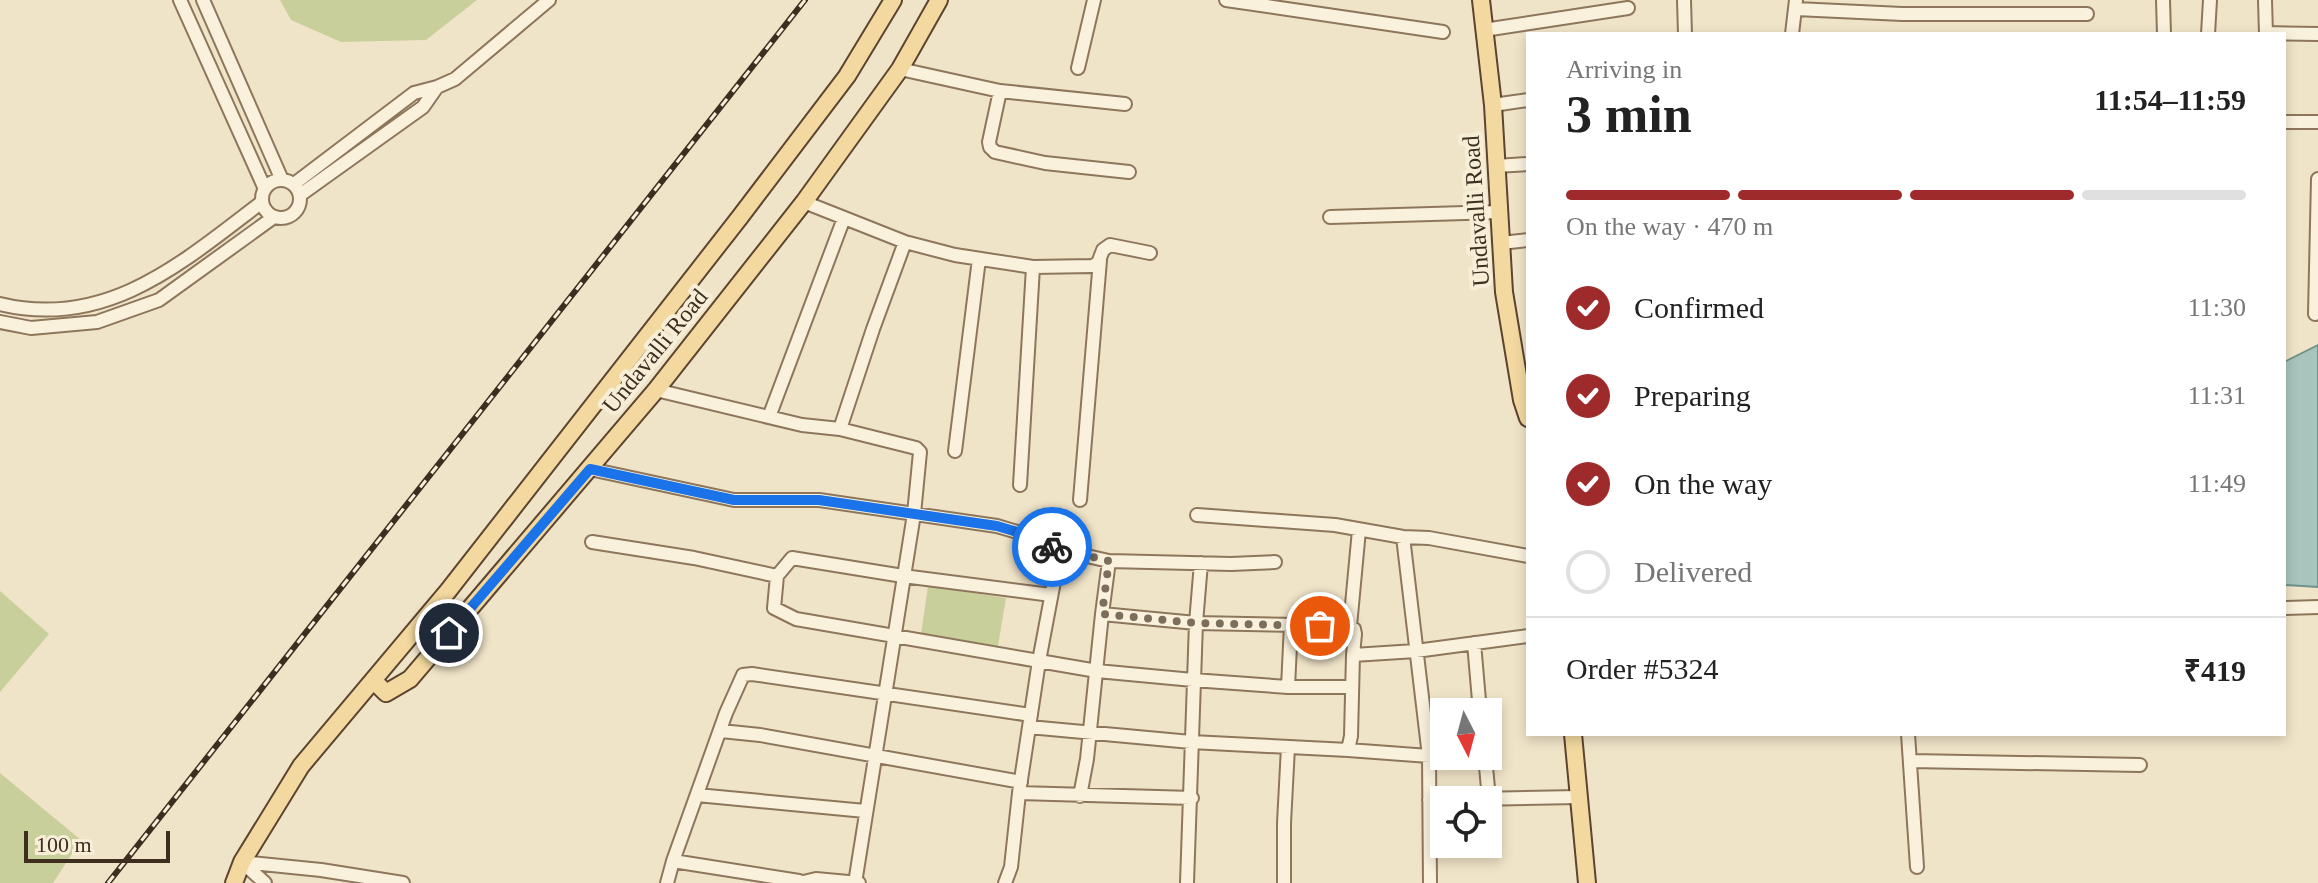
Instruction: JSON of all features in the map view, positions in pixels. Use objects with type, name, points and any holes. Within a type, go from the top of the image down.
[{"type":"main road","points":[[234,883],[242,862],[301,766],[458,579],[808,129],[847,76],[893,0]]},
{"type":"main road","name":"Undavalli Road","points":[[374,681],[386,693],[410,679],[656,390],[804,202],[900,69],[939,0]]},
{"type":"main road","name":"Undavalli Road","points":[[1481,0],[1493,105],[1504,292],[1526,412]]},
{"type":"main road","points":[[1573,736],[1587,883]]},
{"type":"street","points":[[180,0],[269,213],[274,217],[286,218],[299,207],[292,186],[203,0]]},
{"type":"street","points":[[292,186],[414,93],[437,87],[467,69],[549,0]]},
{"type":"street","points":[[1078,68],[1094,0]]},
{"type":"street","points":[[1226,0],[1264,3],[1443,32]]},
{"type":"street","points":[[1684,0],[1685,32]]},
{"type":"street","points":[[1986,0],[1986,15]]},
{"type":"street","points":[[2163,0],[2164,32]]},
{"type":"street","points":[[2208,32],[2210,0]]},
{"type":"street","points":[[2265,0],[2266,32]]},
{"type":"street","points":[[1792,32],[1796,4],[1986,15],[2087,14]]},
{"type":"street","points":[[1484,30],[1585,6],[1628,8]]},
{"type":"street","points":[[2286,34],[2318,34]]},
{"type":"street","points":[[900,69],[1000,91],[1125,104]]},
{"type":"street","points":[[1000,91],[989,142],[995,152],[1045,163],[1129,172]]},
{"type":"street","points":[[1493,105],[1526,100]]},
{"type":"street","points":[[2286,122],[2318,122]]},
{"type":"street","points":[[1496,166],[1526,164]]},
{"type":"street","points":[[2315,314],[2318,179]]},
{"type":"street","points":[[0,304],[57,310],[114,299],[172,267],[264,196],[275,181],[292,186]]},
{"type":"street","points":[[804,202],[905,242],[979,259],[1033,267],[1092,266],[1100,260]]},
{"type":"street","points":[[1330,217],[1499,212]]},
{"type":"street","points":[[0,322],[31,328],[97,322],[159,300],[274,217]]},
{"type":"street","points":[[769,417],[844,218]]},
{"type":"street","points":[[1501,243],[1526,240]]},
{"type":"street","points":[[840,429],[905,242]]},
{"type":"street","points":[[1080,500],[1100,260],[1103,250],[1110,245],[1150,253]]},
{"type":"street","points":[[955,451],[979,259]]},
{"type":"street","points":[[1020,485],[1033,267]]},
{"type":"street","points":[[656,390],[802,425],[840,429],[918,450],[921,455],[886,694],[865,811],[857,883],[816,879],[799,882],[673,861]]},
{"type":"street","points":[[590,469],[734,500],[819,500],[997,526],[1060,550],[1109,561],[1275,562]]},
{"type":"street","points":[[1197,515],[1335,525],[1526,556]]},
{"type":"street","points":[[1350,626],[1359,530]]},
{"type":"street","points":[[1403,537],[1429,756],[1430,883]]},
{"type":"street","points":[[592,542],[694,558],[777,576]]},
{"type":"street","points":[[1005,883],[1011,867],[1039,661],[1060,550]]},
{"type":"street","points":[[1051,595],[792,558],[777,576],[774,608],[796,619],[1097,671],[1288,687],[1351,687]]},
{"type":"street","points":[[1080,796],[1087,759],[1109,561]]},
{"type":"street","points":[[1187,883],[1192,798],[1193,680],[1201,563]]},
{"type":"street","points":[[2286,608],[2318,607]]},
{"type":"street","points":[[1102,614],[1196,623],[1350,626],[1355,634],[1348,750]]},
{"type":"street","points":[[1288,687],[1291,625]]},
{"type":"street","points":[[1353,655],[1416,651],[1526,636]]},
{"type":"street","points":[[1474,643],[1479,698]]},
{"type":"street","points":[[667,883],[741,678],[746,674],[886,694],[1088,732],[1191,742],[1429,756]]},
{"type":"street","points":[[721,731],[874,755],[1020,788],[1080,796],[1192,798]]},
{"type":"street","points":[[1908,736],[1917,867]]},
{"type":"street","points":[[1284,883],[1288,747]]},
{"type":"street","points":[[1911,761],[2140,765]]},
{"type":"street","points":[[697,795],[865,811]]},
{"type":"street","points":[[1502,799],[1578,797]]},
{"type":"street","points":[[242,862],[265,883]]},
{"type":"street","points":[[242,862],[403,883]]},
{"type":"green space","points":[[280,0],[477,0],[426,40],[341,42],[291,20]]},
{"type":"green space","points":[[928,586],[1006,598],[998,646],[921,634]]},
{"type":"green space","points":[[0,591],[49,634],[0,692]]},
{"type":"green space","points":[[0,773],[81,840],[53,883],[0,883]]},
{"type":"water","points":[[2318,345],[2318,587],[2286,585],[2286,361]]},
{"type":"railway","points":[[108,883],[805,0]]},
{"type":"way so far","points":[[1052,547],[1109,561],[1102,614],[1196,623],[1320,626]]},
{"type":"route","points":[[449,633],[590,469],[734,500],[850,503],[997,526],[1052,547]]}]
